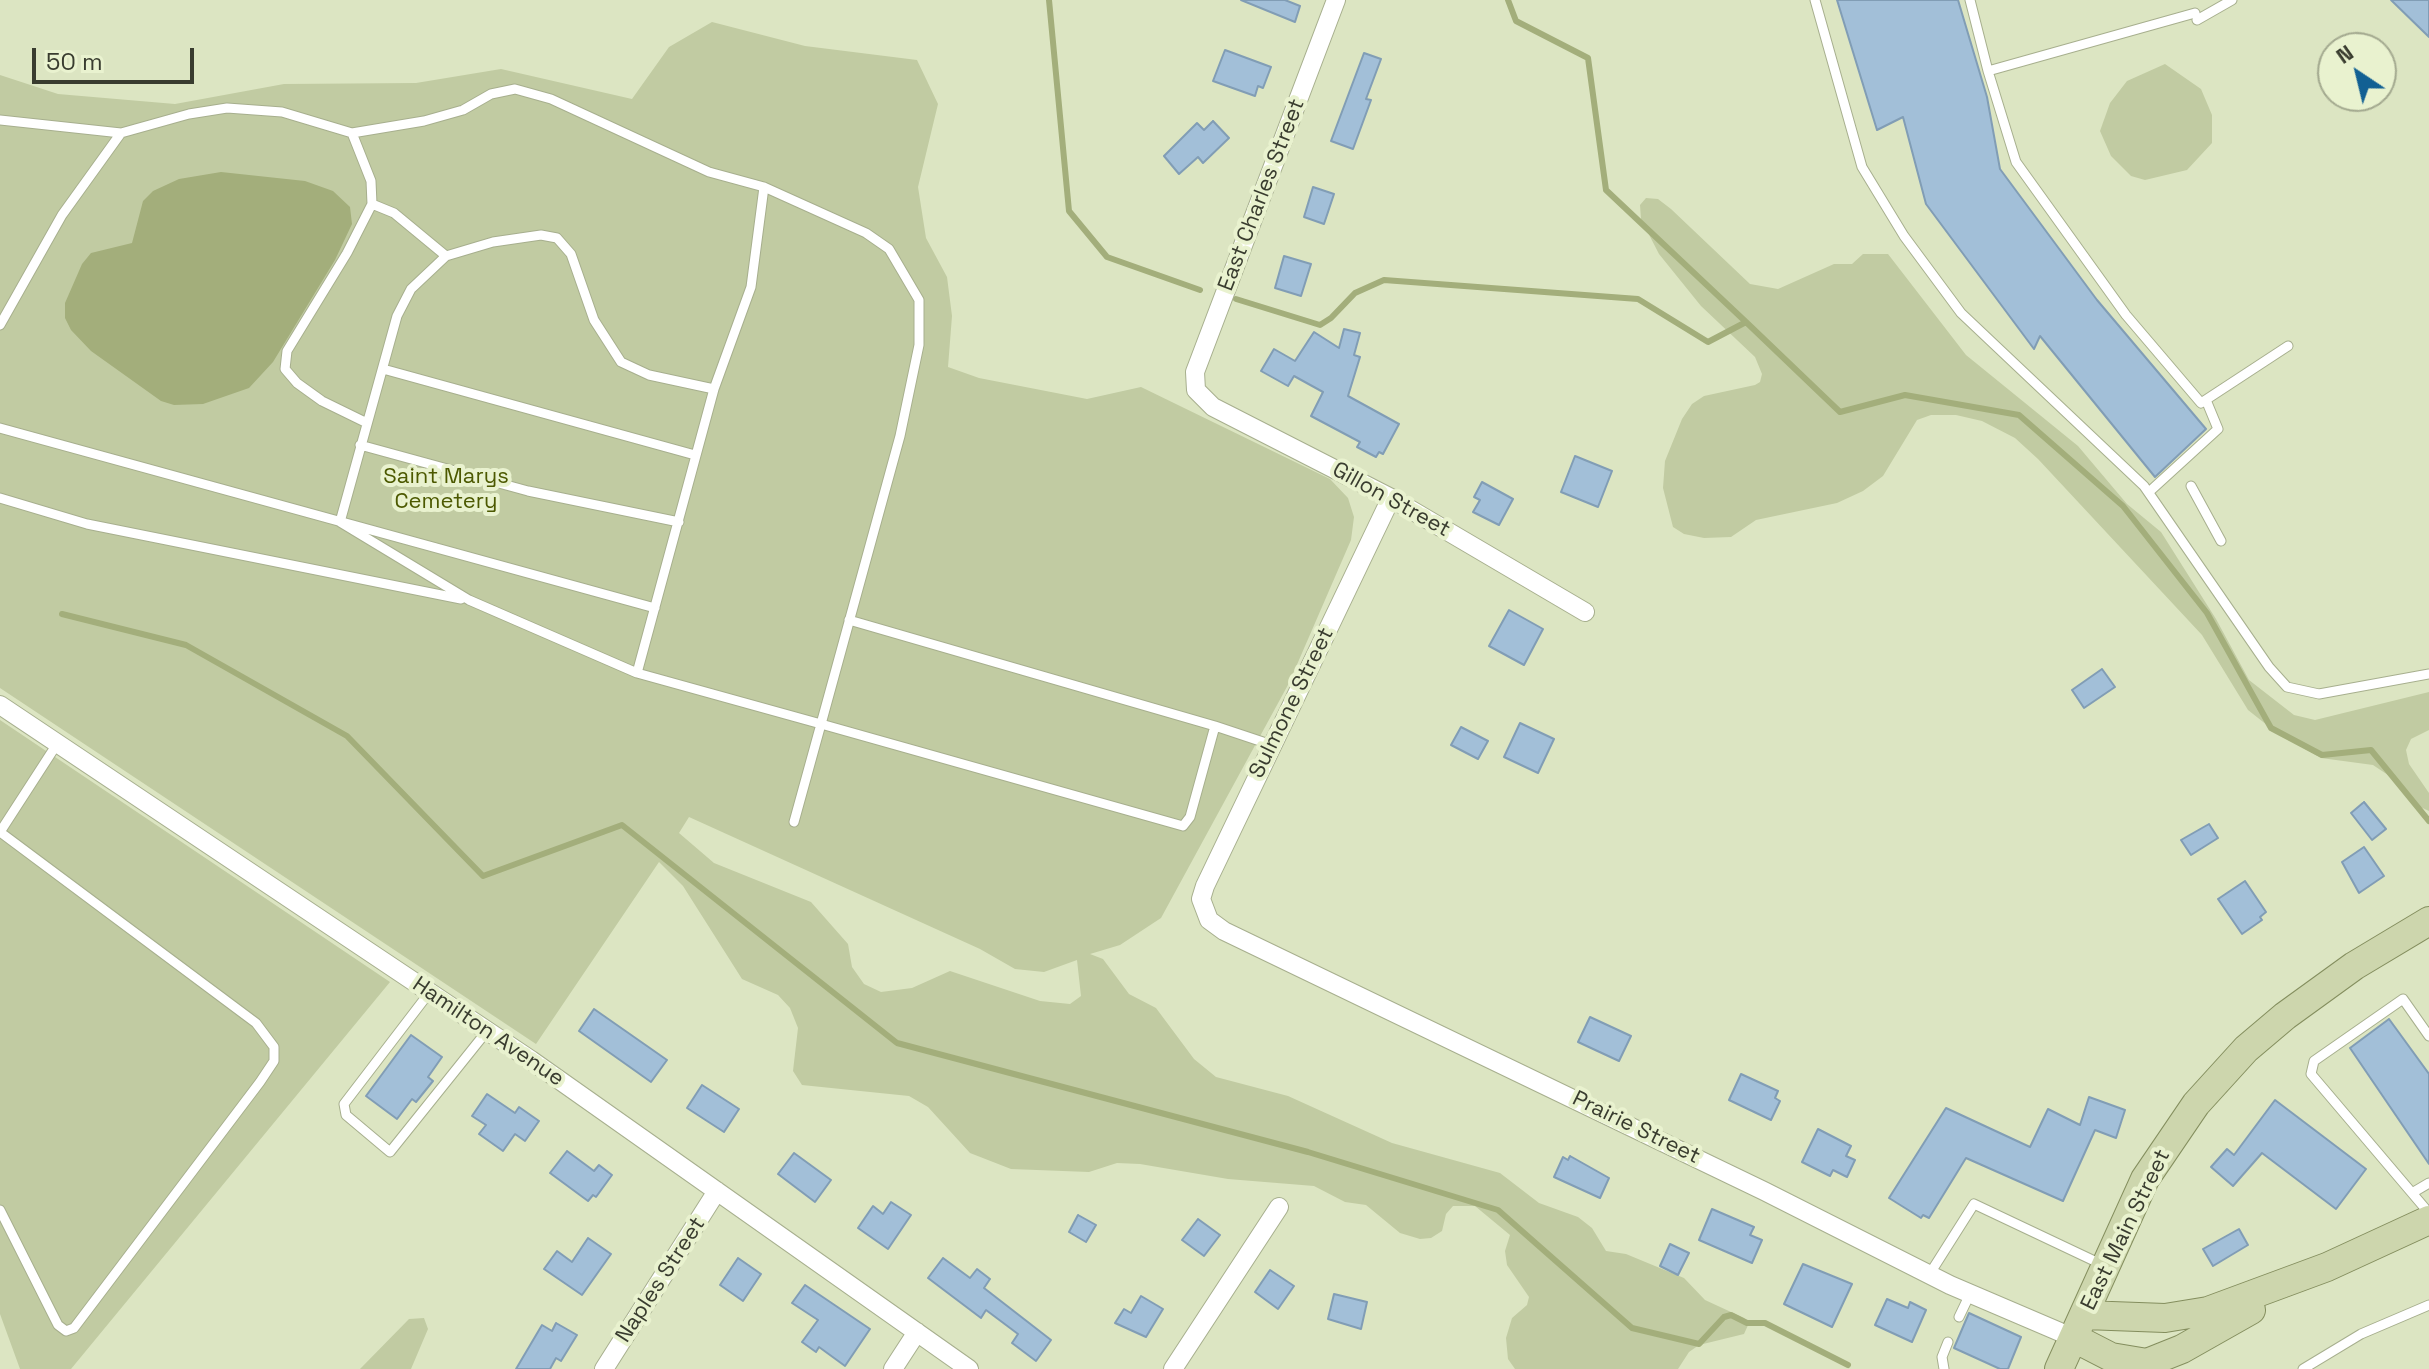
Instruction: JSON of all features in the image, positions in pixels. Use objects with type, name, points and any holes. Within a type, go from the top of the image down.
[{"type":"main road","name":"East Main Street","points":[[2059,1369],[2155,1161],[2188,1113],[2228,1067],[2306,1000],[2426,928]]},
{"type":"main road","points":[[2079,1327],[2195,1315],[2327,1267],[2427,1224]]},
{"type":"main road","points":[[2150,1369],[2327,1267]]},
{"type":"main road","points":[[2079,1327],[2133,1363],[2154,1361],[2182,1349]]},
{"type":"street","name":"East Charles Street","points":[[1197,391],[1195,372],[1336,0]]},
{"type":"street","name":"Gillon Street","points":[[1197,391],[1213,407],[1391,498],[1585,612]]},
{"type":"street","name":"Sulmone Street","points":[[1203,911],[1201,899],[1205,886],[1391,498]]},
{"type":"street","name":"Hamilton Avenue","points":[[0,705],[487,1031],[969,1369]]},
{"type":"street","name":"Prairie Street","points":[[1203,911],[1224,931],[1695,1157],[1929,1275],[1970,1294],[2079,1327]]},
{"type":"street","name":"Naples Street","points":[[604,1369],[717,1191]]},
{"type":"street","points":[[1173,1369],[1279,1207]]},
{"type":"street","points":[[893,1369],[917,1332]]},
{"type":"lane","points":[[1815,0],[1862,167],[1904,236],[1961,313],[2149,492],[2263,661],[2287,687],[2319,694],[2429,674]]},
{"type":"lane","points":[[1970,0],[2016,162],[2126,315],[2201,403],[2288,346]]},
{"type":"lane","points":[[1988,71],[2196,17],[2232,0]]},
{"type":"lane","points":[[0,120],[121,133],[189,114],[227,108],[282,112],[352,133],[424,121],[463,110],[491,94],[515,89],[551,99],[709,172],[764,187],[866,233],[889,249],[919,300],[919,345],[900,436],[794,822]]},
{"type":"lane","points":[[0,325],[62,215],[121,133]]},
{"type":"lane","points":[[352,133],[371,181],[372,204],[347,253],[287,351],[285,369],[297,383],[322,401],[365,422]]},
{"type":"lane","points":[[637,673],[714,389],[751,287],[764,187]]},
{"type":"lane","points":[[372,204],[394,213],[446,256]]},
{"type":"lane","points":[[340,522],[365,422],[397,316],[411,289],[446,256],[493,242],[541,235],[557,238],[571,254],[594,320],[621,362],[649,375],[714,389]]},
{"type":"lane","points":[[383,369],[695,455]]},
{"type":"lane","points":[[2149,492],[2218,429],[2206,400]]},
{"type":"lane","points":[[0,428],[655,608]]},
{"type":"lane","points":[[360,445],[528,491],[679,522]]},
{"type":"lane","points":[[2191,486],[2221,541]]},
{"type":"lane","points":[[0,498],[87,524],[469,600]]},
{"type":"lane","points":[[340,522],[469,600],[637,673],[1183,826],[1190,817],[1215,726]]},
{"type":"lane","points":[[849,620],[1272,745]]},
{"type":"lane","points":[[0,1210],[58,1325],[66,1331],[74,1328],[274,1061],[274,1047],[256,1023],[0,832],[57,744]]},
{"type":"lane","points":[[429,993],[344,1104],[346,1115],[380,1146],[390,1152],[487,1031]]},
{"type":"lane","points":[[2427,1224],[2412,1193],[2311,1074],[2314,1061],[2403,999],[2429,1036]]},
{"type":"lane","points":[[2412,1193],[2429,1183]]},
{"type":"lane","points":[[1929,1275],[1974,1204],[2106,1267]]},
{"type":"lane","points":[[1959,1317],[1970,1294]]},
{"type":"lane","points":[[2303,1369],[2361,1334],[2429,1305]]},
{"type":"lane","points":[[1944,1369],[1942,1357],[1948,1342]]},
{"type":"green space","name":"Saint Marys Cemetery","points":[[712,22],[805,46],[917,60],[938,104],[918,187],[926,238],[947,277],[952,316],[948,367],[979,378],[1087,399],[1141,387],[1330,479],[1348,498],[1354,517],[1351,540],[1289,683],[1161,918],[1120,945],[1090,954],[1103,959],[1129,994],[1156,1008],[1194,1059],[1216,1077],[1288,1096],[1392,1143],[1500,1173],[1539,1203],[1578,1217],[1592,1228],[1606,1251],[1626,1254],[1684,1278],[1705,1300],[1744,1318],[1749,1323],[1744,1334],[1699,1345],[1689,1352],[1678,1369],[1515,1369],[1508,1359],[1506,1338],[1512,1318],[1527,1305],[1529,1297],[1507,1265],[1505,1251],[1510,1235],[1475,1206],[1453,1206],[1446,1214],[1442,1231],[1431,1238],[1420,1239],[1400,1233],[1366,1205],[1345,1202],[1314,1186],[1228,1179],[1140,1164],[1117,1163],[1089,1172],[1011,1169],[970,1153],[928,1107],[909,1096],[802,1085],[793,1071],[798,1028],[790,1008],[778,995],[742,979],[683,886],[659,862],[536,1044],[0,688],[0,75],[58,94],[175,104],[284,84],[416,83],[501,69],[632,99],[669,47]],"holes":[[[689,817],[980,949],[1015,969],[1044,972],[1077,960],[1081,996],[1070,1004],[1040,1001],[950,971],[912,988],[881,992],[864,984],[852,967],[848,944],[811,902],[714,863],[679,833]]]},
{"type":"green space","points":[[2165,64],[2201,89],[2212,115],[2212,143],[2187,170],[2145,180],[2131,176],[2111,156],[2100,131],[2110,103],[2127,81]]},
{"type":"green space","points":[[1646,198],[1658,199],[1671,209],[1750,284],[1778,289],[1834,264],[1852,264],[1863,254],[1888,254],[1966,355],[2078,446],[2127,504],[2161,532],[2216,619],[2249,680],[2294,715],[2315,720],[2429,692],[2429,730],[2411,739],[2406,750],[2409,764],[2429,793],[2429,811],[2416,805],[2391,777],[2373,765],[2321,758],[2277,733],[2248,710],[2202,635],[2038,459],[2015,438],[1982,421],[1956,415],[1931,415],[1917,420],[1883,476],[1863,491],[1837,503],[1756,520],[1731,537],[1704,538],[1684,534],[1673,527],[1663,488],[1665,461],[1682,419],[1692,404],[1704,396],[1755,385],[1760,382],[1762,374],[1755,357],[1701,306],[1659,254],[1641,219],[1640,205]]},
{"type":"green space","points":[[0,720],[390,982],[71,1369],[20,1369],[0,1314]]},
{"type":"green space","points":[[424,1318],[428,1329],[411,1369],[360,1369],[409,1319]]},
{"type":"shaded area","points":[[221,172],[305,181],[333,191],[350,207],[352,224],[335,260],[273,362],[249,388],[203,404],[174,405],[161,401],[91,351],[71,330],[65,318],[65,303],[82,264],[91,253],[132,243],[143,201],[153,191],[179,179]]},
{"type":"building","points":[[1241,0],[1285,0],[1300,6],[1295,22]]},
{"type":"building","points":[[1837,0],[1958,0],[1987,97],[2000,169],[2097,300],[2206,429],[2155,477],[2040,336],[2034,349],[1926,204],[1903,117],[1877,130]]},
{"type":"building","points":[[2391,0],[2429,0],[2429,37]]},
{"type":"building","points":[[1225,50],[1271,67],[1263,88],[1258,86],[1255,96],[1213,81]]},
{"type":"building","points":[[1364,53],[1381,59],[1366,99],[1371,100],[1353,149],[1331,141]]},
{"type":"building","points":[[1213,121],[1229,138],[1203,163],[1198,157],[1179,174],[1164,156],[1197,123],[1204,130]]},
{"type":"building","points":[[1313,187],[1334,194],[1324,224],[1304,217]]},
{"type":"building","points":[[1284,256],[1311,264],[1301,296],[1275,288]]},
{"type":"building","points":[[1344,329],[1360,333],[1354,355],[1360,357],[1348,396],[1399,424],[1383,454],[1379,452],[1376,457],[1357,447],[1360,442],[1311,416],[1323,392],[1294,376],[1288,386],[1261,371],[1274,349],[1295,361],[1314,332],[1339,348]]},
{"type":"building","points":[[1575,456],[1612,471],[1598,507],[1561,492]]},
{"type":"building","points":[[1482,482],[1513,499],[1499,525],[1473,512],[1480,500],[1474,497]]},
{"type":"building","points":[[1509,610],[1543,629],[1524,665],[1489,646]]},
{"type":"building","points":[[2102,669],[2115,687],[2084,708],[2072,690]]},
{"type":"building","points":[[1520,723],[1554,739],[1538,773],[1504,757]]},
{"type":"building","points":[[1461,727],[1488,741],[1478,759],[1451,745]]},
{"type":"building","points":[[2364,802],[2386,829],[2372,840],[2351,813]]},
{"type":"building","points":[[2209,824],[2218,838],[2191,855],[2181,840]]},
{"type":"building","points":[[2364,847],[2384,876],[2359,893],[2342,862]]},
{"type":"building","points":[[2245,881],[2266,912],[2260,917],[2262,920],[2242,934],[2218,899]]},
{"type":"building","points":[[594,1009],[667,1060],[651,1082],[579,1031]]},
{"type":"building","points":[[1590,1017],[1631,1036],[1619,1061],[1578,1042]]},
{"type":"building","points":[[2389,1019],[2429,1074],[2429,1164],[2350,1048]]},
{"type":"building","points":[[411,1035],[442,1057],[428,1077],[433,1081],[416,1102],[412,1099],[397,1119],[366,1096]]},
{"type":"building","points":[[1741,1074],[1778,1091],[1775,1098],[1780,1101],[1771,1120],[1729,1100]]},
{"type":"building","points":[[702,1085],[739,1109],[724,1132],[687,1108]]},
{"type":"building","points":[[487,1094],[515,1113],[519,1107],[539,1121],[525,1141],[515,1134],[503,1151],[479,1134],[486,1125],[472,1116]]},
{"type":"building","points":[[2089,1097],[2125,1110],[2116,1138],[2095,1130],[2063,1201],[1966,1158],[1929,1218],[1923,1215],[1921,1218],[1889,1198],[1946,1108],[2030,1147],[2048,1109],[2080,1125]]},
{"type":"building","points":[[2275,1100],[2366,1169],[2336,1209],[2262,1153],[2233,1186],[2211,1167],[2227,1149],[2234,1155]]},
{"type":"building","points":[[1818,1129],[1851,1146],[1846,1156],[1855,1160],[1847,1177],[1833,1170],[1830,1176],[1802,1162]]},
{"type":"building","points":[[567,1151],[594,1171],[599,1165],[612,1175],[596,1197],[593,1195],[588,1201],[550,1173]]},
{"type":"building","points":[[794,1153],[831,1180],[815,1202],[778,1174]]},
{"type":"building","points":[[1570,1156],[1609,1178],[1600,1198],[1554,1177],[1563,1157],[1568,1160]]},
{"type":"building","points":[[891,1202],[911,1215],[888,1249],[858,1228],[873,1206],[883,1214]]},
{"type":"building","points":[[1712,1209],[1754,1227],[1750,1235],[1762,1240],[1752,1263],[1699,1240]]},
{"type":"building","points":[[1078,1215],[1096,1225],[1086,1242],[1069,1232]]},
{"type":"building","points":[[1198,1219],[1220,1235],[1204,1256],[1182,1240]]},
{"type":"building","points":[[2239,1229],[2248,1245],[2213,1266],[2203,1249]]},
{"type":"building","points":[[588,1238],[611,1254],[582,1295],[544,1269],[557,1251],[572,1262]]},
{"type":"building","points":[[1670,1244],[1689,1253],[1678,1275],[1660,1266]]},
{"type":"building","points":[[738,1258],[761,1274],[743,1301],[720,1285]]},
{"type":"building","points":[[943,1258],[970,1278],[977,1269],[990,1279],[984,1288],[1051,1340],[1036,1361],[1012,1343],[1018,1334],[986,1310],[981,1318],[928,1278]]},
{"type":"building","points":[[1803,1264],[1852,1284],[1832,1327],[1784,1304]]},
{"type":"building","points":[[1270,1270],[1294,1286],[1278,1309],[1255,1292]]},
{"type":"building","points":[[805,1285],[870,1329],[845,1366],[819,1347],[816,1352],[802,1342],[818,1320],[792,1303]]},
{"type":"building","points":[[1334,1294],[1367,1302],[1361,1329],[1328,1319]]},
{"type":"building","points":[[1141,1296],[1163,1309],[1146,1337],[1115,1323],[1124,1309],[1131,1313]]},
{"type":"building","points":[[1887,1299],[1908,1308],[1910,1302],[1926,1310],[1912,1342],[1875,1325]]},
{"type":"building","points":[[1969,1313],[2021,1337],[2008,1369],[2000,1369],[1954,1348]]},
{"type":"building","points":[[556,1323],[577,1335],[561,1361],[556,1358],[550,1369],[516,1369],[542,1325],[552,1331]]},
{"type":"waterway","points":[[1049,0],[1069,211],[1107,257],[1200,290]]},
{"type":"waterway","points":[[1508,0],[1516,21],[1588,58],[1606,190],[1746,322]]},
{"type":"waterway","points":[[1236,299],[1320,325],[1355,293],[1384,280],[1638,299],[1708,342],[1746,322],[1840,412],[1905,395],[2019,415],[2123,506],[2207,613],[2271,728],[2322,755],[2371,750],[2429,821]]},
{"type":"waterway","points":[[62,614],[186,645],[347,736],[483,876],[622,825],[897,1043],[1308,1152],[1498,1210],[1632,1328],[1699,1344],[1724,1317],[1731,1315],[1747,1323],[1765,1323],[1848,1365]]}]
